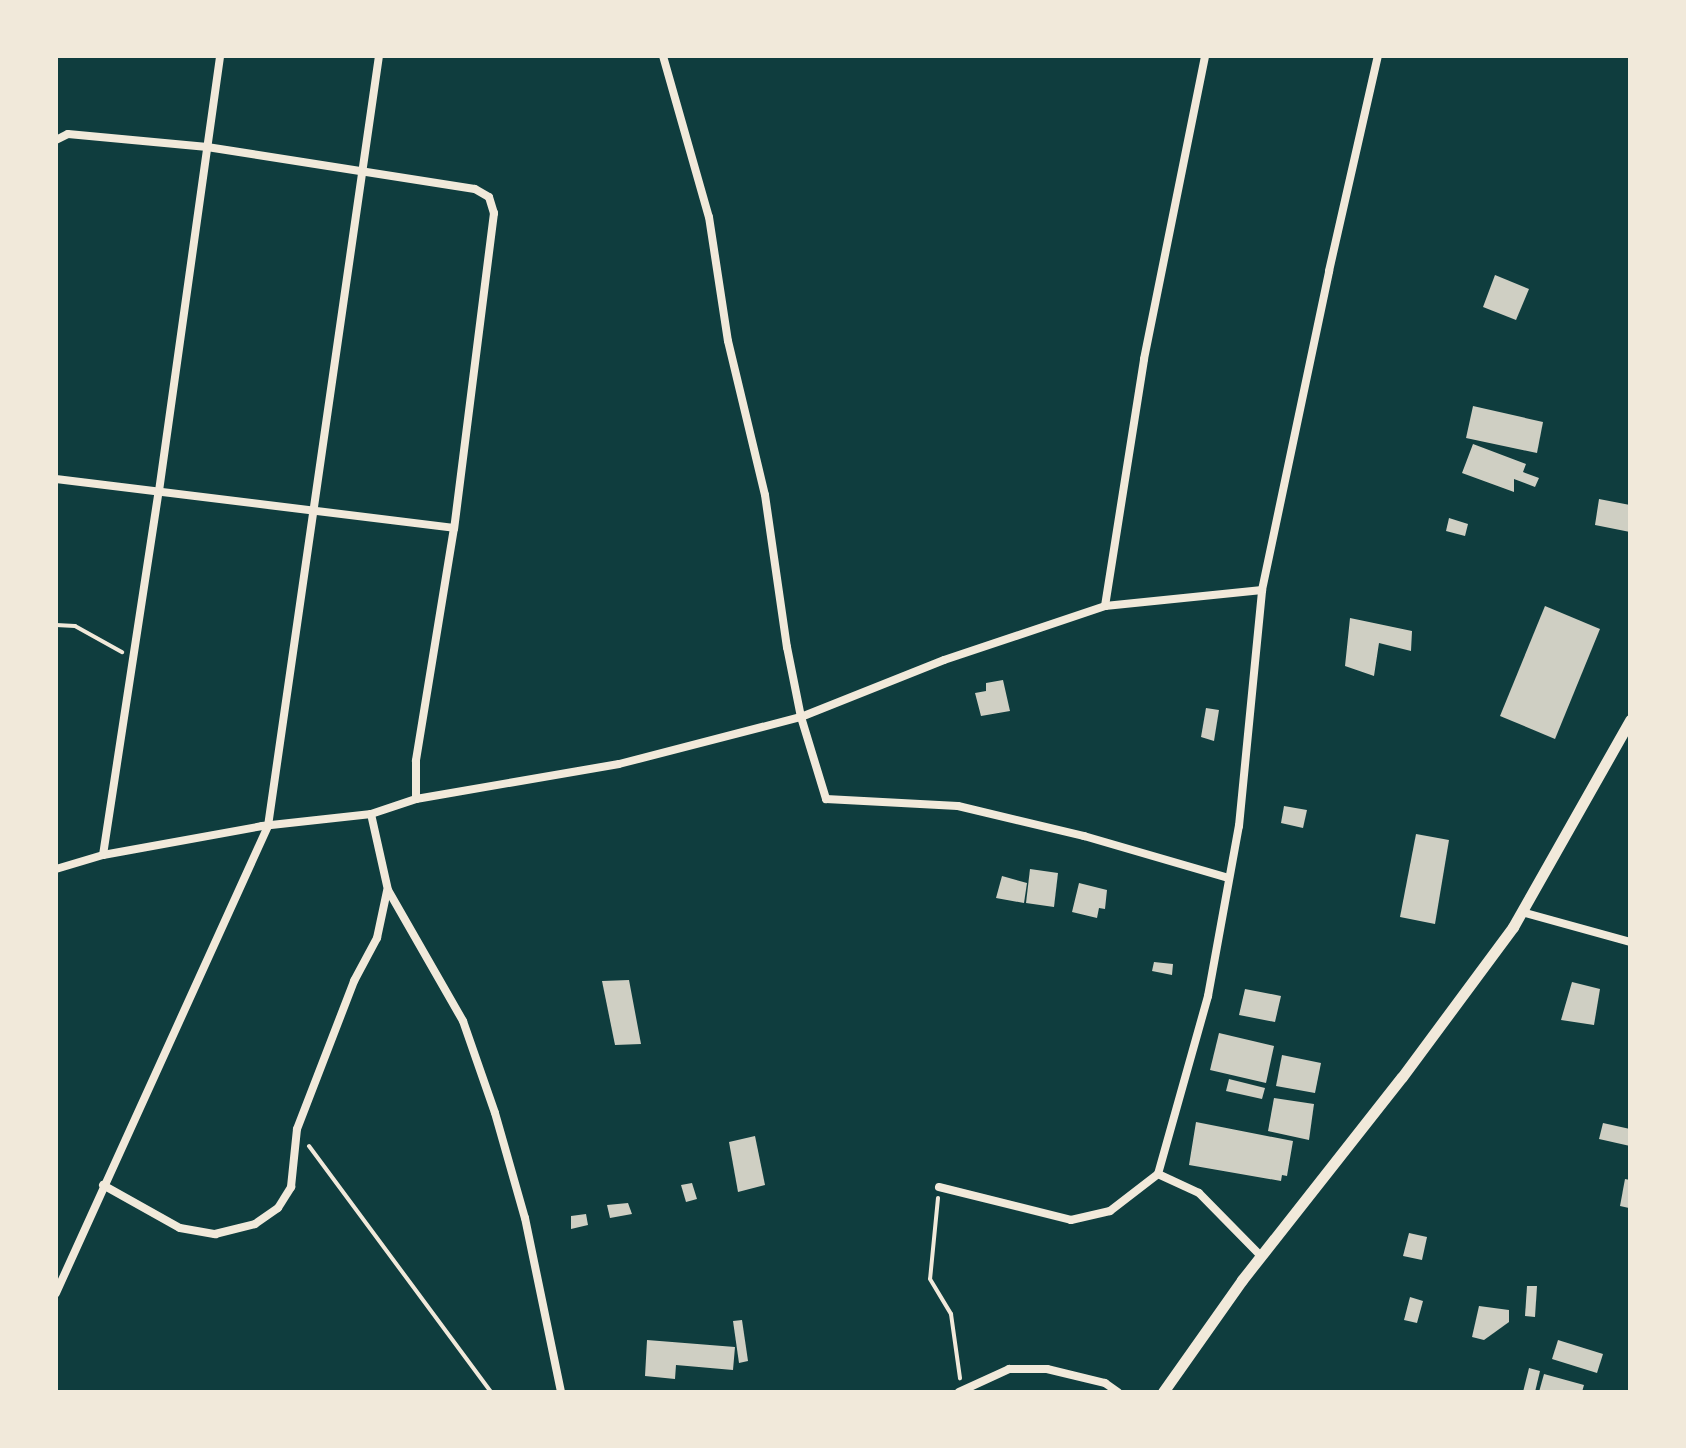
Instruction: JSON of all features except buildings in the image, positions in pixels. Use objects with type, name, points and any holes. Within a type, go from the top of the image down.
[{"type":"street","points":[[103,855],[159,491],[220,56]]},
{"type":"street","points":[[56,1293],[268,826],[379,56]]},
{"type":"street","points":[[663,56],[709,217],[728,341],[765,495],[787,647],[801,717],[826,799],[958,806],[1084,836],[1229,878]]},
{"type":"street","points":[[1105,606],[1144,359],[1205,56]]},
{"type":"street","points":[[939,1187],[1071,1220],[1110,1211],[1158,1174],[1208,996],[1241,811],[1262,590],[1378,56]]},
{"type":"street","points":[[56,140],[68,134],[207,147],[475,189],[489,197],[494,213],[454,528],[416,761],[416,799]]},
{"type":"street","points":[[56,479],[314,508],[454,528]]},
{"type":"street","points":[[56,869],[103,855],[268,826],[371,814],[416,799],[619,764],[801,717],[973,650],[1105,606],[1262,590]]},
{"type":"street","points":[[1163,1392],[1261,1256],[1402,1077],[1522,912],[1630,720]]},
{"type":"street","points":[[371,814],[388,890],[463,1021],[495,1113],[525,1218],[561,1392]]},
{"type":"street","points":[[103,1185],[180,1228],[215,1234],[255,1224],[278,1208],[291,1187],[297,1129],[354,981],[377,938],[388,890]]},
{"type":"street","points":[[1522,912],[1630,942]]},
{"type":"street","points":[[1158,1174],[1199,1193],[1261,1256]]},
{"type":"street","points":[[960,1390],[1009,1369],[1047,1369],[1105,1383],[1118,1392]]},
{"type":"path","points":[[56,615],[57,624],[75,626],[126,654]]},
{"type":"path","points":[[297,1129],[491,1392]]},
{"type":"path","points":[[939,1187],[930,1279],[951,1314],[960,1390]]}]
